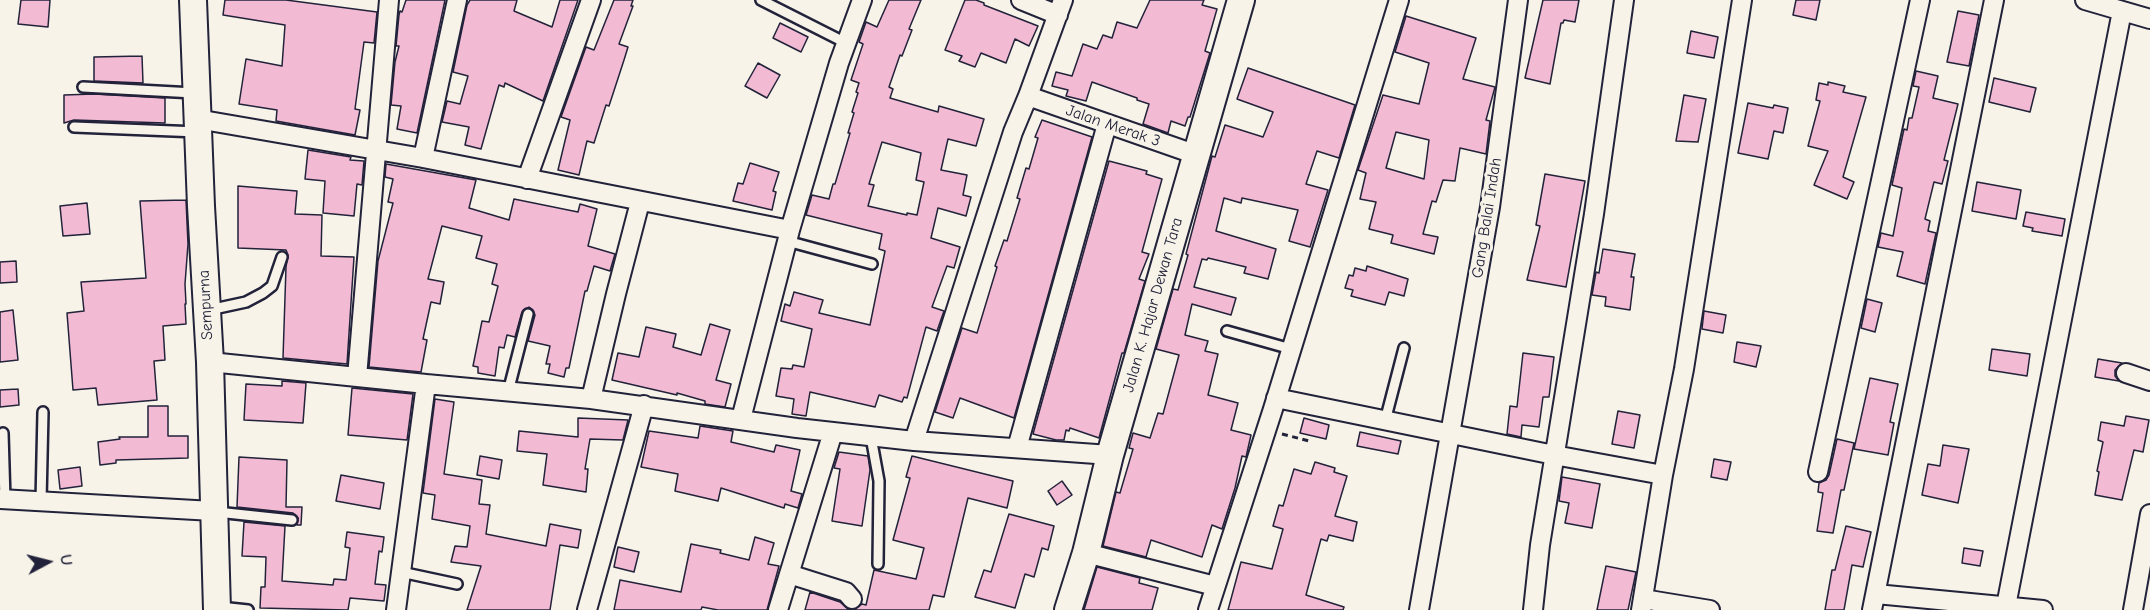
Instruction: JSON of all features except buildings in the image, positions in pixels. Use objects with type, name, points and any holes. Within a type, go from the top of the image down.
[{"type":"street","name":"Sempurna","points":[[193,0],[210,362],[217,609]]},
{"type":"street","points":[[357,377],[389,0]]},
{"type":"street","points":[[423,158],[457,0]]},
{"type":"street","points":[[527,179],[591,0]]},
{"type":"street","points":[[741,419],[788,236],[846,43],[862,0]]},
{"type":"street","points":[[914,441],[1013,132],[1060,8],[1021,0]]},
{"type":"street","name":"Jalan K. Hajar Dewan Tara","points":[[1068,610],[1086,553],[1110,455],[1241,0]]},
{"type":"street","points":[[1208,610],[1399,0]]},
{"type":"street","name":"Gang Balai Indah","points":[[1419,610],[1490,207],[1518,0]]},
{"type":"street","points":[[1533,610],[1540,544],[1594,214],[1624,0]]},
{"type":"street","points":[[1710,610],[1642,605],[1663,475],[1684,369],[1742,0]]},
{"type":"street","points":[[1818,472],[1920,0]]},
{"type":"street","points":[[1994,0],[1874,602],[2043,610]]},
{"type":"street","points":[[2085,0],[2117,6],[2150,19]]},
{"type":"street","points":[[2005,608],[2117,6]]},
{"type":"street","name":"Jalan Merak 3","points":[[1028,96],[1197,155]]},
{"type":"street","points":[[1017,448],[1107,124]]},
{"type":"street","points":[[198,126],[423,158],[640,201],[788,236]]},
{"type":"street","points":[[591,399],[640,201]]},
{"type":"street","points":[[210,362],[591,399],[914,441],[1110,455]]},
{"type":"street","points":[[2126,373],[2150,381]]},
{"type":"street","points":[[396,610],[426,384]]},
{"type":"street","points":[[1276,398],[1451,435],[1663,475]]},
{"type":"street","points":[[587,610],[644,405]]},
{"type":"street","points":[[778,610],[833,432]]},
{"type":"street","points":[[2,500],[213,511]]},
{"type":"street","points":[[2133,610],[2150,514]]},
{"type":"street","points":[[1086,553],[1215,586]]},
{"type":"street","points":[[789,574],[846,592],[852,599]]},
{"type":"lane","points":[[761,0],[846,43]]},
{"type":"lane","points":[[83,87],[196,93]]},
{"type":"lane","points":[[74,127],[198,126]]},
{"type":"lane","points":[[788,236],[872,264]]},
{"type":"lane","points":[[207,311],[246,302],[263,293],[272,286],[282,257]]},
{"type":"lane","points":[[508,392],[528,314]]},
{"type":"lane","points":[[1227,332],[1291,349]]},
{"type":"lane","points":[[1385,421],[1404,348]]},
{"type":"lane","points":[[41,501],[43,412]]},
{"type":"lane","points":[[2,500],[3,433]]},
{"type":"lane","points":[[871,436],[879,481],[878,564]]},
{"type":"lane","points":[[213,511],[292,520]]},
{"type":"lane","points":[[401,572],[457,584]]},
{"type":"lane","points":[[217,609],[248,610]]},
{"type":"path","points":[[1266,429],[1309,441]]}]
